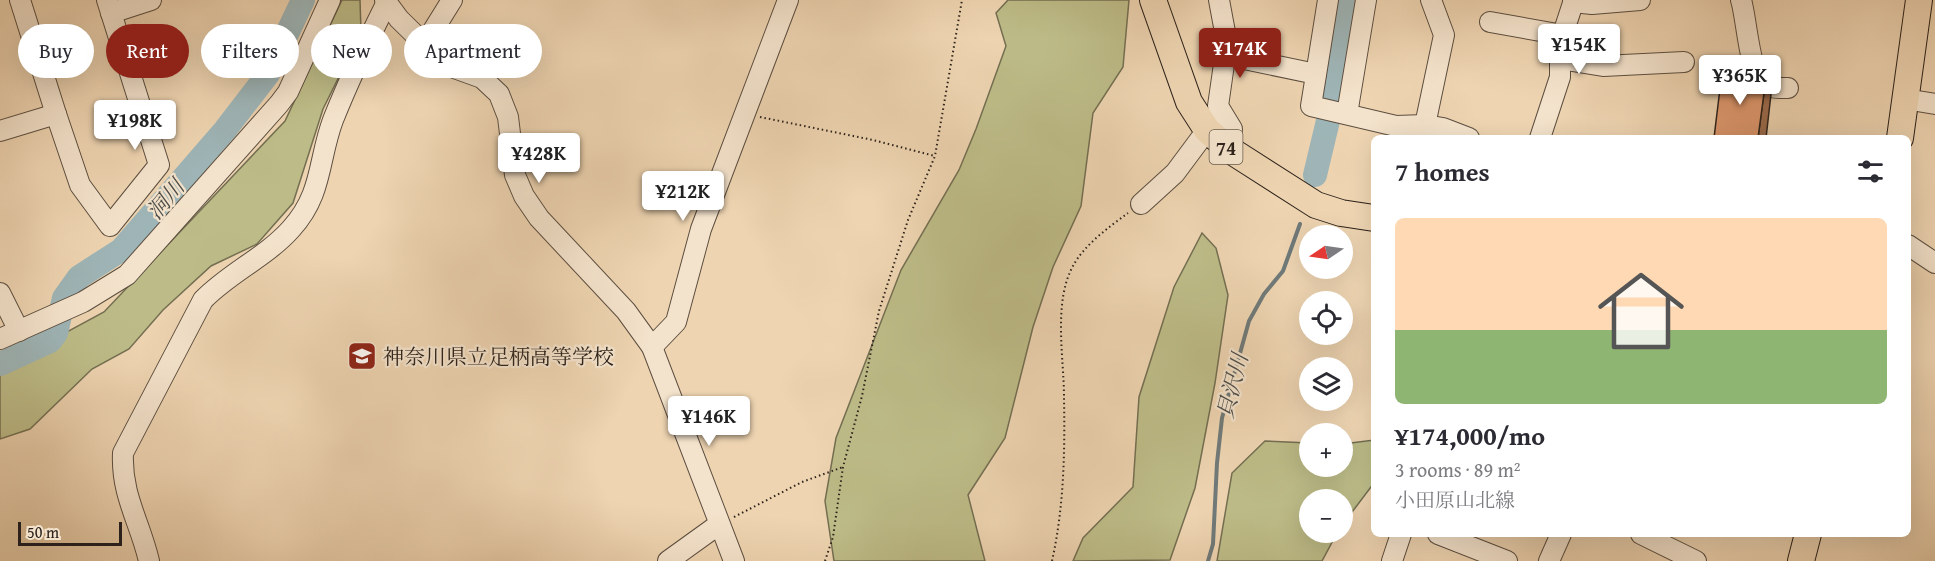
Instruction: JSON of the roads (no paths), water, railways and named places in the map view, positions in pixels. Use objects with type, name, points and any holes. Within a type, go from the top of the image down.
[{"type":"main road","name":"74","points":[[1153,0],[1189,102],[1207,130],[1230,150],[1316,205],[1341,213],[1371,218]]},
{"type":"main road","points":[[1900,135],[1919,0]]},
{"type":"main road","points":[[1801,561],[1807,537]]},
{"type":"street","points":[[20,0],[80,185],[110,226],[157,171],[159,165],[109,7],[151,0]]},
{"type":"street","points":[[0,339],[105,290],[134,267],[288,92],[330,0]]},
{"type":"street","points":[[437,24],[452,0]]},
{"type":"street","points":[[652,347],[676,322],[700,230],[788,0]]},
{"type":"street","points":[[1219,0],[1226,34],[1218,106],[1232,129],[1230,150]]},
{"type":"street","points":[[1328,0],[1311,106],[1396,126],[1425,125],[1459,135]]},
{"type":"street","points":[[1347,114],[1366,0]]},
{"type":"street","points":[[1425,125],[1444,35],[1431,0]]},
{"type":"street","points":[[1541,135],[1560,76],[1563,36],[1574,1],[1592,4],[1640,0]]},
{"type":"street","points":[[1741,0],[1756,73],[1762,84],[1771,88],[1788,88]]},
{"type":"street","points":[[149,561],[125,493],[122,475],[123,453],[203,300],[216,286],[291,229],[307,206],[318,185],[333,121],[385,2],[405,24]]},
{"type":"street","points":[[1490,22],[1563,36]]},
{"type":"street","points":[[1225,55],[1316,74]]},
{"type":"street","points":[[1560,59],[1603,66],[1684,62]]},
{"type":"street","points":[[482,78],[499,94],[508,117],[515,175],[524,196],[539,218],[626,311],[652,347],[718,525],[734,561]]},
{"type":"street","points":[[1905,99],[1935,104]]},
{"type":"street","points":[[0,131],[56,114]]},
{"type":"street","points":[[1141,204],[1175,173],[1207,130]]},
{"type":"street","points":[[1911,247],[1935,263]]},
{"type":"street","points":[[0,293],[19,331]]},
{"type":"street","points":[[668,561],[718,525]]},
{"type":"street","points":[[1392,561],[1400,537]]},
{"type":"street","points":[[1446,537],[1507,561]]},
{"type":"street","points":[[1549,561],[1560,537]]},
{"type":"street","points":[[1645,537],[1674,557],[1696,561]]},
{"type":"waterway","name":"洞川","points":[[0,364],[50,341],[56,333],[64,298],[79,277],[121,250],[225,130],[268,74],[303,0]]},
{"type":"waterway","name":"貝沢川","points":[[1315,175],[1337,83],[1349,0]]},
{"type":"waterway","name":"貝沢川","points":[[1208,561],[1213,544],[1222,418],[1249,321],[1264,294],[1283,271],[1300,224]]},
{"type":"place","name":"神奈川県立足柄高等学校","points":[[362,356]]}]
